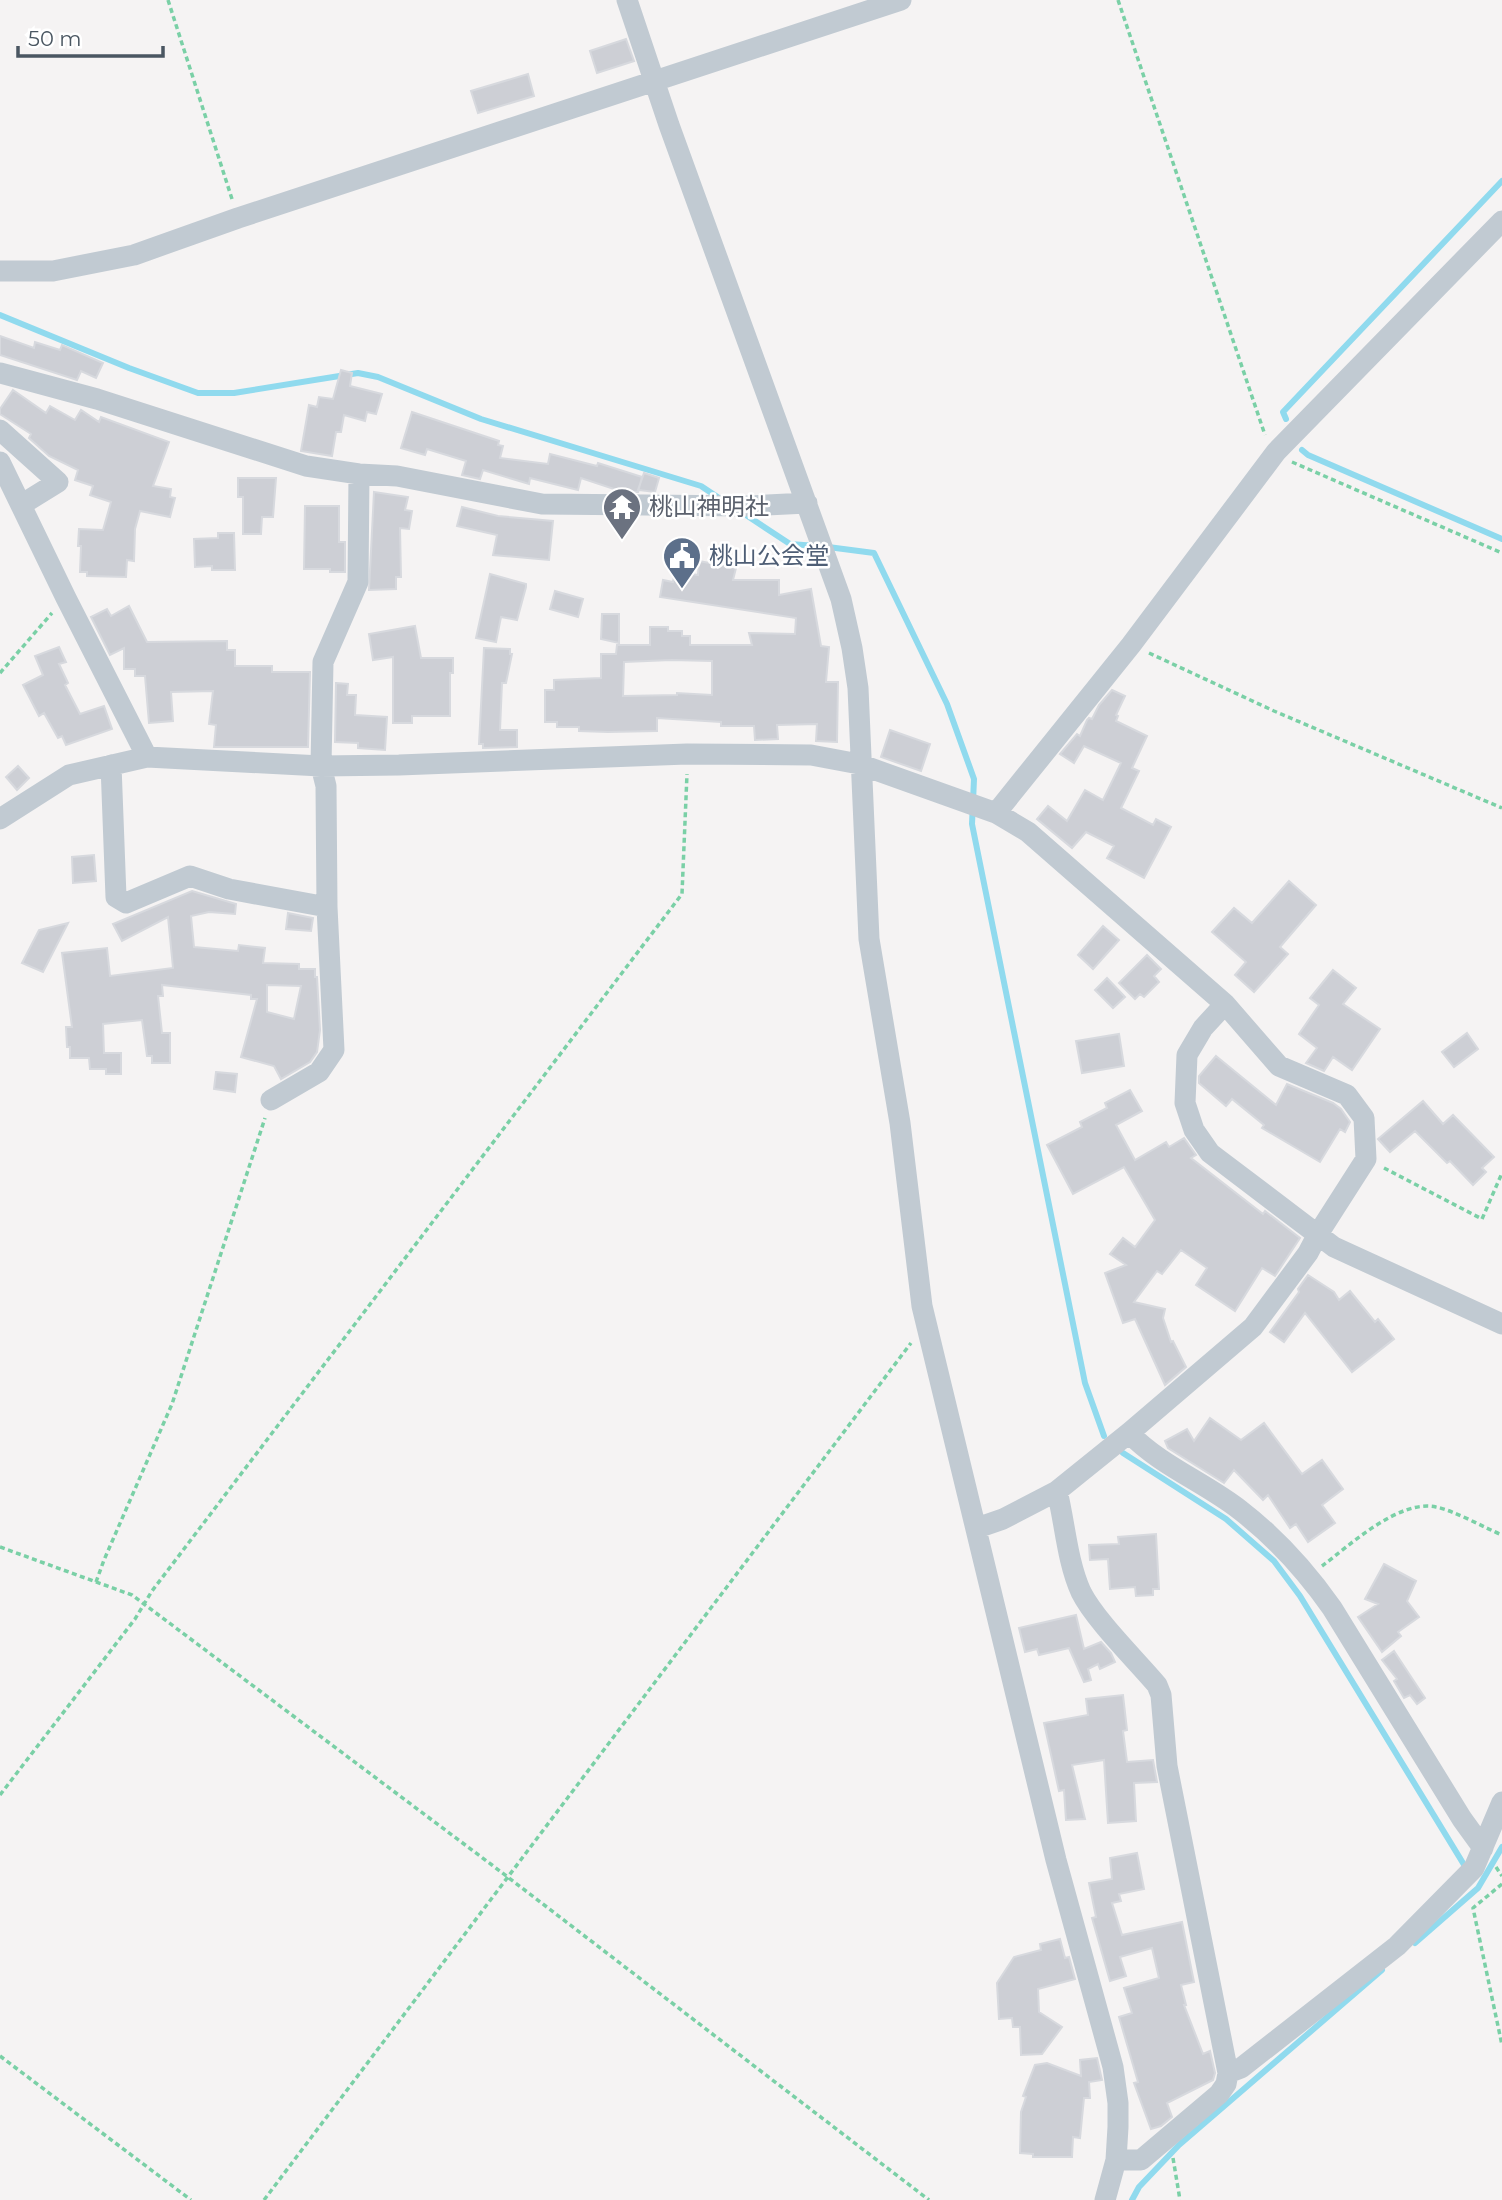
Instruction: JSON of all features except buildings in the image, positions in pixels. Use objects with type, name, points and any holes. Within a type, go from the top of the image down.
[{"type":"street","points":[[627,0],[841,599],[852,648],[858,688],[859,764],[869,939],[900,1123],[926,1326],[933,1343],[1056,1860],[1113,2067],[1118,2103],[1116,2160],[1105,2200]]},
{"type":"street","points":[[0,271],[53,271],[134,255],[238,218],[901,0]]},
{"type":"street","points":[[996,813],[1131,645],[1276,452],[1502,221]]},
{"type":"street","points":[[0,373],[97,399],[306,466],[359,474],[397,476],[542,504],[749,506],[807,503]]},
{"type":"street","points":[[0,430],[58,482],[20,505]]},
{"type":"street","points":[[0,462],[147,757]]},
{"type":"street","points":[[271,1100],[319,1072],[334,1050],[327,907],[326,786],[321,766],[323,663],[358,582],[359,474]]},
{"type":"street","points":[[0,819],[69,775],[147,757],[321,766],[687,754],[811,754],[859,764],[996,813],[1028,832],[1225,1004],[1279,1066],[1347,1094],[1364,1118],[1366,1159],[1289,1281],[1253,1327],[1057,1491],[1003,1519],[976,1528]]},
{"type":"street","points":[[111,765],[116,897],[126,903],[190,876],[229,890],[327,907]]},
{"type":"street","points":[[1225,1004],[1203,1028],[1187,1055],[1185,1103],[1194,1130],[1210,1153],[1334,1247],[1502,1324]]},
{"type":"street","points":[[1129,1433],[1146,1451],[1239,1509],[1309,1575],[1462,1819],[1483,1847]]},
{"type":"street","points":[[1057,1491],[1074,1572],[1081,1591],[1091,1608],[1157,1685],[1161,1695],[1167,1766],[1228,2073],[1226,2084],[1219,2094],[1141,2160],[1116,2160]]},
{"type":"street","points":[[1228,2073],[1241,2068],[1397,1946],[1474,1868],[1502,1802]]},
{"type":"path","points":[[168,0],[238,218]]},
{"type":"path","points":[[1118,0],[1264,433],[1276,452],[1299,466],[1502,554]]},
{"type":"path","points":[[0,673],[66,598]]},
{"type":"path","points":[[1131,645],[1274,711],[1502,808]]},
{"type":"path","points":[[0,1795],[682,894],[687,754]]},
{"type":"path","points":[[96,1582],[172,1404],[271,1100]]},
{"type":"path","points":[[1366,1159],[1482,1219],[1502,1173]]},
{"type":"path","points":[[264,2200],[492,1895],[508,1878],[926,1326]]},
{"type":"path","points":[[1309,1575],[1393,1515],[1412,1509],[1436,1507],[1502,1535]]},
{"type":"path","points":[[0,1547],[132,1595],[145,1604],[929,2200]]},
{"type":"path","points":[[1502,1884],[1473,1908],[1502,2045]]},
{"type":"path","points":[[0,2056],[191,2200]]},
{"type":"path","points":[[1168,2136],[1180,2200]]},
{"type":"waterway","points":[[1286,419],[1283,412],[1502,181]]},
{"type":"waterway","points":[[0,315],[198,393],[234,393],[358,373],[378,377],[481,419],[701,486],[722,500]]},
{"type":"waterway","points":[[1302,450],[1308,455],[1502,539]]},
{"type":"waterway","points":[[743,513],[790,544],[817,546]]},
{"type":"waterway","points":[[828,547],[874,553],[947,704],[974,779],[972,824],[1085,1383],[1104,1436]]},
{"type":"waterway","points":[[1123,1453],[1226,1519],[1274,1561],[1300,1596],[1466,1868]]},
{"type":"waterway","points":[[1415,1943],[1478,1888],[1502,1847]]},
{"type":"waterway","points":[[1132,2200],[1139,2187],[1179,2145],[1382,1970]]},
{"type":"place","name":"桃山神明社","points":[[622,541]]},
{"type":"place","name":"桃山公会堂","points":[[682,590]]}]
